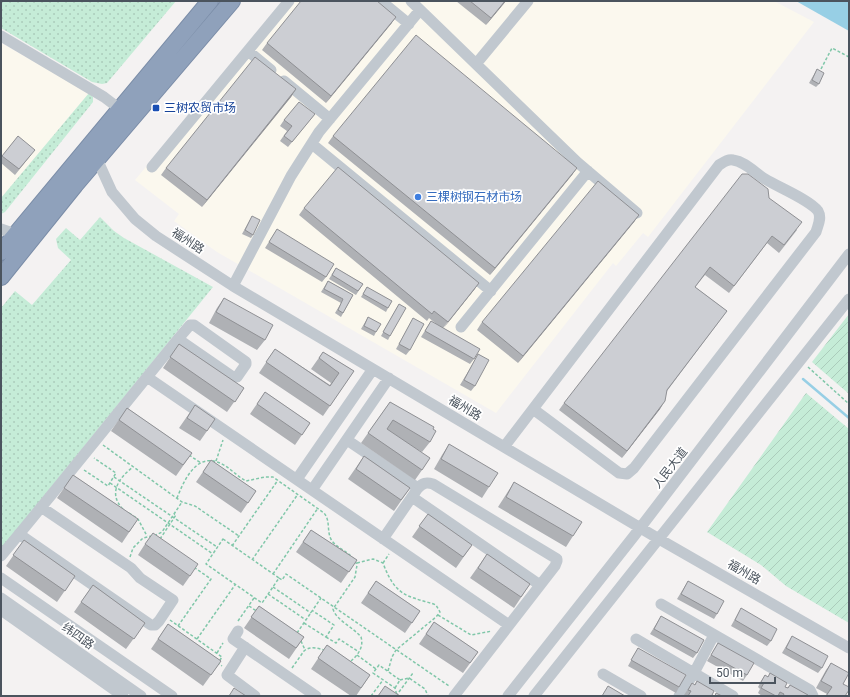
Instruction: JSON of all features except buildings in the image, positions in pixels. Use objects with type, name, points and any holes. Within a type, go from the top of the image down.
[{"type":"highway","points":[[1,277],[16,235],[97,160],[126,114],[210,1]]},
{"type":"highway","points":[[1,252],[126,114],[232,1]]},
{"type":"street","points":[[152,167],[290,1]]},
{"type":"street","points":[[382,1],[409,24]]},
{"type":"street","points":[[411,1],[588,171],[636,213]]},
{"type":"street","points":[[476,64],[528,1]]},
{"type":"street","points":[[233,286],[291,176],[312,144],[330,119],[420,10]]},
{"type":"street","points":[[1,36],[104,97],[126,114]]},
{"type":"street","points":[[248,51],[330,119]]},
{"type":"street","points":[[312,144],[491,290]]},
{"type":"street","name":"福州路","points":[[97,160],[112,192],[134,219],[156,236],[233,286],[640,528],[849,648]]},
{"type":"street","points":[[504,447],[719,164],[725,161],[734,160],[747,166],[764,179],[812,205],[819,212],[820,221],[816,232],[628,474],[619,473],[533,409]]},
{"type":"street","points":[[461,327],[588,171]]},
{"type":"street","name":"人民大道","points":[[508,696],[640,528],[849,254]]},
{"type":"street","points":[[534,696],[849,299]]},
{"type":"street","points":[[1,556],[86,453],[147,377],[178,339],[190,325],[194,325],[246,362],[246,364],[237,377],[233,377],[178,339]]},
{"type":"street","points":[[305,485],[373,369]]},
{"type":"street","points":[[147,377],[509,625]]},
{"type":"street","points":[[305,485],[346,440],[389,378]]},
{"type":"street","points":[[346,440],[540,585]]},
{"type":"street","points":[[383,538],[415,493],[424,483],[433,484],[557,559],[555,566],[455,694]]},
{"type":"street","points":[[19,534],[145,621],[155,625],[173,600],[140,578],[128,566],[41,507]]},
{"type":"street","points":[[1,578],[172,696]]},
{"type":"street","name":"纬四路","points":[[1,598],[141,696]]},
{"type":"street","points":[[661,604],[810,690],[813,696]]},
{"type":"street","name":"纬四路","points":[[1,610],[123,696]]},
{"type":"street","points":[[238,631],[233,639],[316,696]]},
{"type":"street","points":[[680,696],[714,635]]},
{"type":"street","points":[[636,639],[733,696]]},
{"type":"street","points":[[245,647],[227,675],[255,696]]},
{"type":"street","points":[[603,674],[641,696]]},
{"type":"street","points":[[145,696],[153,683]]},
{"type":"path","points":[[821,69],[832,48],[849,57]]},
{"type":"path","points":[[800,361],[849,404]]},
{"type":"path","points":[[216,461],[226,431]]},
{"type":"path","points":[[96,440],[182,502],[195,506],[239,536]]},
{"type":"path","points":[[76,464],[108,486],[116,473],[86,453]]},
{"type":"path","points":[[189,454],[201,463]]},
{"type":"path","points":[[177,498],[184,479],[196,466],[206,462],[216,461],[246,481],[273,477],[318,508],[327,516],[332,541],[349,553],[356,563],[357,570],[334,607],[334,612],[338,617],[361,637],[362,645],[357,655],[347,663]]},
{"type":"path","points":[[134,467],[119,480],[116,487],[117,502],[124,511],[138,519],[147,536]]},
{"type":"path","points":[[114,477],[217,547]]},
{"type":"path","points":[[232,546],[278,480]]},
{"type":"path","points":[[110,483],[213,554]]},
{"type":"path","points":[[252,560],[305,485]]},
{"type":"path","points":[[128,566],[133,548],[147,536],[160,535],[176,515],[174,514],[182,502]]},
{"type":"path","points":[[273,574],[318,508]]},
{"type":"path","points":[[158,543],[169,523]]},
{"type":"path","points":[[279,578],[262,603],[206,564],[223,539],[282,580],[286,574],[396,650],[455,694]]},
{"type":"path","points":[[356,563],[373,559],[383,563],[392,584],[412,598],[436,605],[438,608],[438,615]]},
{"type":"path","points":[[178,626],[211,579],[193,567]]},
{"type":"path","points":[[197,639],[236,584]]},
{"type":"path","points":[[272,587],[311,613]]},
{"type":"path","points":[[268,594],[306,620]]},
{"type":"path","points":[[294,637],[321,598]]},
{"type":"path","points":[[249,606],[262,614]]},
{"type":"path","points":[[312,611],[334,625],[326,637]]},
{"type":"path","points":[[163,615],[222,657],[218,663],[229,670]]},
{"type":"path","points":[[438,615],[471,635],[509,625]]},
{"type":"path","points":[[388,671],[392,656],[396,650],[438,615]]},
{"type":"path","points":[[304,623],[336,643],[339,639],[358,652]]},
{"type":"path","points":[[298,632],[305,650]]},
{"type":"path","points":[[287,676],[305,650],[319,648],[328,654]]},
{"type":"path","points":[[357,655],[376,668]]},
{"type":"path","points":[[395,688],[373,674],[376,668],[379,665],[400,680]]},
{"type":"path","points":[[396,696],[413,672]]},
{"type":"path","points":[[396,696],[395,688],[400,680],[409,678],[425,689],[428,696]]},
{"type":"path","points":[[371,696],[382,680]]},
{"type":"shaded area","name":"三棵树钢石材市场","points":[[284,1],[774,1],[814,22],[648,237],[643,233],[616,266],[613,263],[496,413],[217,252],[174,221],[179,214],[135,180]]},
{"type":"shaded area","points":[[1,43],[89,93],[1,198]]},
{"type":"green space","points":[[1,1],[176,1],[107,83],[102,84],[92,82],[1,28]]},
{"type":"green space","points":[[89,93],[93,97],[93,102],[5,212],[1,214],[1,198]]},
{"type":"green space","points":[[100,217],[114,231],[124,238],[213,287],[1,549],[1,308],[15,291],[32,305],[71,260],[58,248],[56,239],[66,228],[80,240]]},
{"type":"green space","points":[[849,314],[849,394],[812,362]]},
{"type":"green space","points":[[806,393],[849,429],[849,623],[786,586],[761,565],[707,532]]},
{"type":"water","points":[[796,1],[849,1],[849,31]]},
{"type":"waterway","points":[[803,379],[849,418]]},
{"type":"place","name":"三树农贸市场","points":[[156,108]]},
{"type":"place","name":"三棵树钢石材市场","points":[[418,197]]}]
